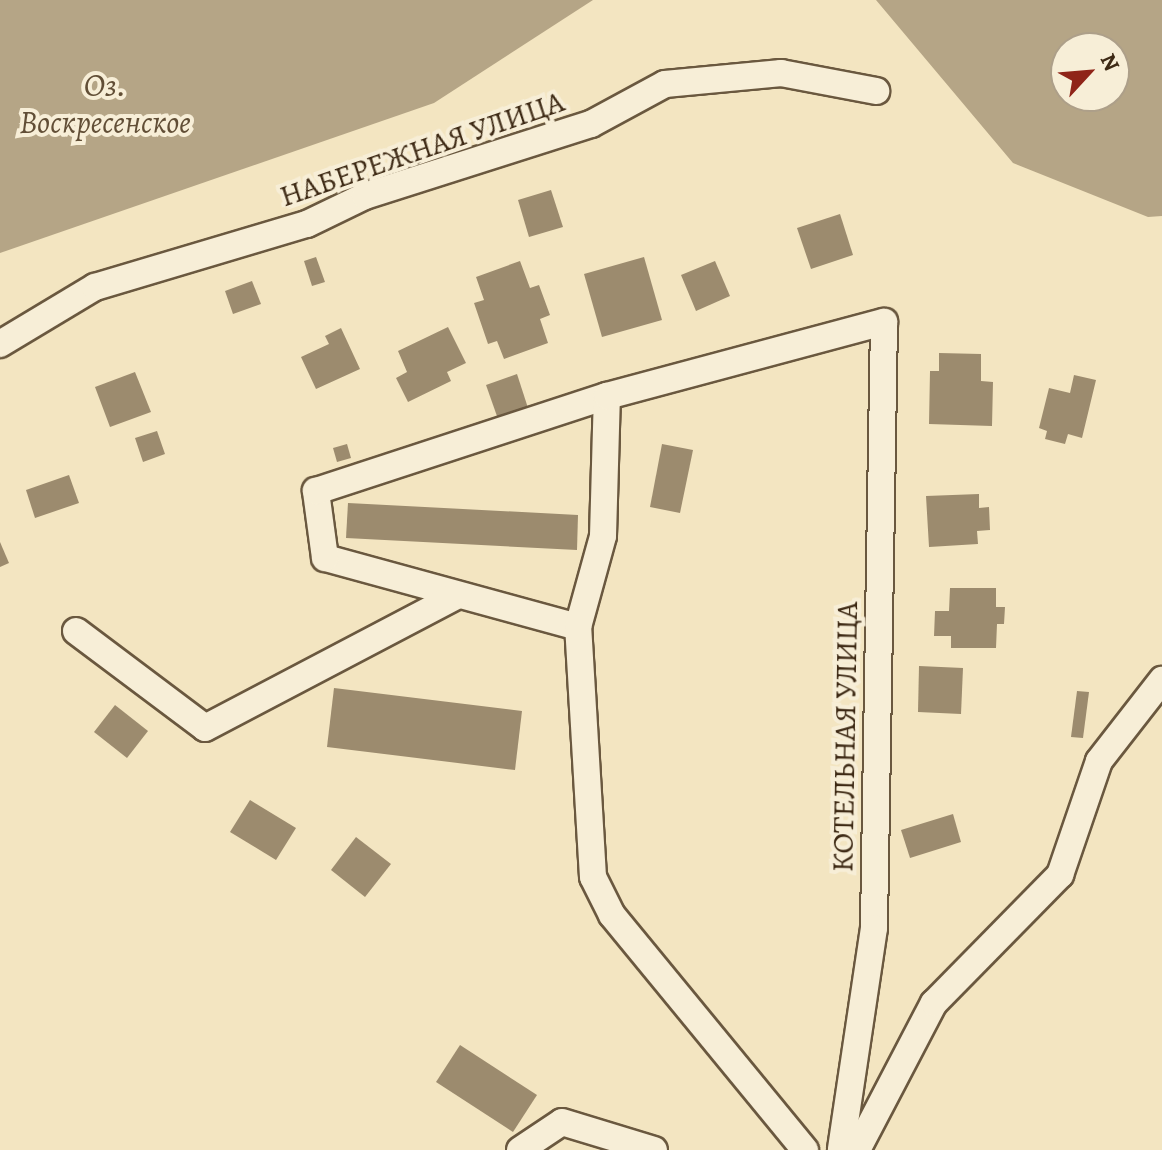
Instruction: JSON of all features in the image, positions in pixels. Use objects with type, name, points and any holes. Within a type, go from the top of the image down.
[{"type":"street","name":"НАБЕРЕЖНАЯ УЛИЦА","points":[[0,344],[95,287],[307,224],[365,196],[591,124],[665,84],[781,73],[876,91]]},
{"type":"street","name":"КОТЕЛЬНАЯ УЛИЦА","points":[[607,396],[884,322],[874,928],[841,1150]]},
{"type":"street","points":[[578,627],[325,558],[316,491],[607,396],[603,536],[578,627],[593,877],[612,915],[805,1150]]},
{"type":"street","points":[[76,631],[205,728],[458,595]]},
{"type":"street","points":[[857,1150],[934,1003],[1060,875],[1099,761],[1162,680]]},
{"type":"street","points":[[520,1150],[562,1122],[654,1150]]},
{"type":"water","name":"Оз. Воскресенское","points":[[0,0],[593,0],[434,103],[0,253]]},
{"type":"water","points":[[876,0],[1162,0],[1162,216],[1148,217],[1013,163]]},
{"type":"building","points":[[551,190],[563,227],[529,237],[518,200]]},
{"type":"building","points":[[840,214],[853,255],[811,269],[797,228]]},
{"type":"building","points":[[316,257],[325,282],[312,286],[304,261]]},
{"type":"building","points":[[644,257],[662,320],[602,337],[584,274]]},
{"type":"building","points":[[520,261],[530,288],[539,285],[550,315],[540,319],[548,343],[504,359],[497,341],[488,344],[474,303],[484,300],[476,277]]},
{"type":"building","points":[[715,261],[730,296],[696,311],[681,275]]},
{"type":"building","points":[[252,281],[261,304],[233,314],[225,291]]},
{"type":"building","points":[[448,327],[466,363],[447,372],[451,381],[408,402],[396,378],[407,372],[398,351]]},
{"type":"building","points":[[341,328],[360,369],[316,389],[301,357],[329,344],[325,336]]},
{"type":"building","points":[[939,353],[981,354],[981,381],[993,382],[992,426],[929,424],[930,371],[939,371]]},
{"type":"building","points":[[135,372],[151,412],[110,427],[95,387]]},
{"type":"building","points":[[517,374],[528,408],[498,419],[486,385]]},
{"type":"building","points":[[1074,375],[1096,380],[1082,438],[1068,434],[1065,444],[1045,439],[1047,431],[1039,428],[1049,388],[1070,393]]},
{"type":"building","points":[[157,431],[165,454],[143,462],[135,438]]},
{"type":"building","points":[[347,444],[351,458],[337,462],[333,448]]},
{"type":"building","points":[[662,444],[693,450],[680,513],[650,507]]},
{"type":"building","points":[[69,475],[79,503],[35,518],[26,490]]},
{"type":"building","points":[[979,494],[979,508],[989,507],[990,530],[977,531],[978,544],[929,547],[926,496]]},
{"type":"building","points":[[348,503],[578,515],[577,550],[346,538]]},
{"type":"building","points":[[0,542],[9,563],[0,567]]},
{"type":"building","points":[[950,588],[996,588],[996,607],[1005,607],[1004,624],[997,624],[996,648],[951,648],[951,636],[934,636],[935,611],[949,611]]},
{"type":"building","points":[[919,666],[963,668],[961,714],[918,712]]},
{"type":"building","points":[[334,688],[522,711],[515,770],[327,747]]},
{"type":"building","points":[[1077,691],[1089,692],[1083,738],[1071,737]]},
{"type":"building","points":[[115,705],[148,731],[127,758],[94,732]]},
{"type":"building","points":[[250,800],[296,828],[276,860],[230,832]]},
{"type":"building","points":[[953,814],[961,842],[910,858],[901,830]]},
{"type":"building","points":[[356,837],[391,864],[365,897],[331,870]]},
{"type":"building","points":[[460,1045],[537,1095],[513,1132],[436,1082]]}]
